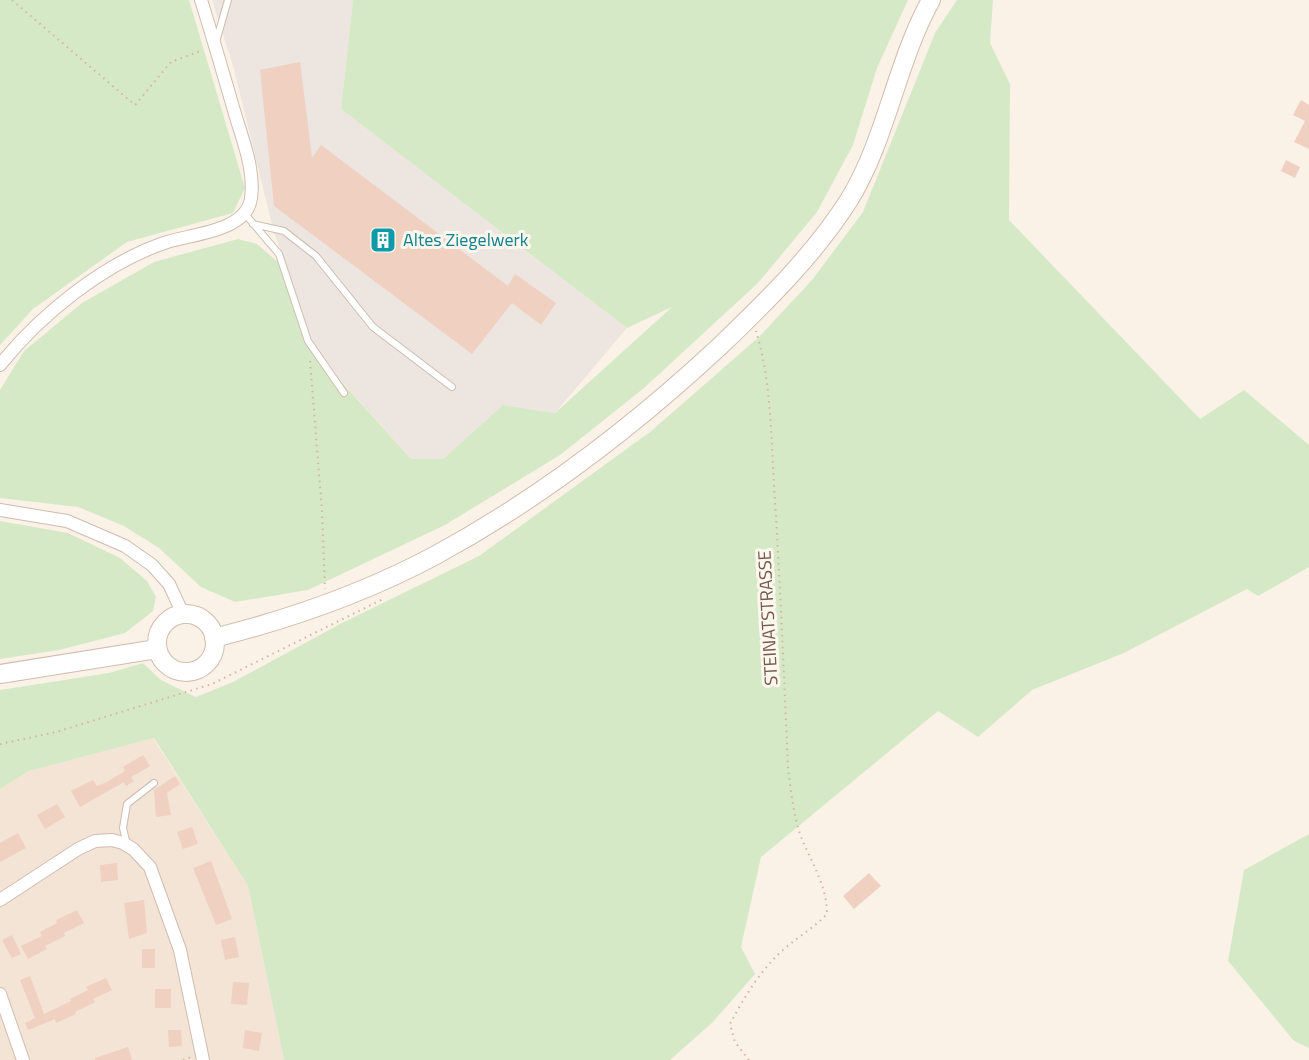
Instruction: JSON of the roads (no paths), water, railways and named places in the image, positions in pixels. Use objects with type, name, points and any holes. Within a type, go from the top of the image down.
[{"type":"main road","points":[[214,638],[326,604],[435,556],[488,526],[547,487],[638,419],[693,371],[748,320],[798,266],[827,232],[849,200],[866,168],[910,45],[931,0]]},
{"type":"main road","points":[[183,614],[190,614],[204,620],[214,638],[209,660],[198,669],[191,671],[169,667],[157,649],[158,633],[162,625],[183,614]]},
{"type":"main road","points":[[0,674],[137,650],[157,649]]},
{"type":"street","points":[[0,365],[18,343],[46,316],[88,284],[121,263],[165,243],[249,219],[251,167],[201,0]]},
{"type":"street","points":[[0,510],[67,521],[125,546],[152,565],[170,584],[183,614]]},
{"type":"street","points":[[0,900],[95,841],[112,840],[127,845],[150,867],[180,950],[203,1060]]},
{"type":"street","points":[[0,994],[23,1060]]},
{"type":"lane","points":[[216,46],[228,0]]},
{"type":"lane","points":[[249,219],[279,254],[308,341],[344,393]]},
{"type":"lane","points":[[249,219],[284,231],[316,256],[373,327],[452,387]]},
{"type":"lane","points":[[127,845],[123,828],[127,804],[154,783]]},
{"type":"place","name":"Altes Ziegelwerk","points":[[383,240]]}]
